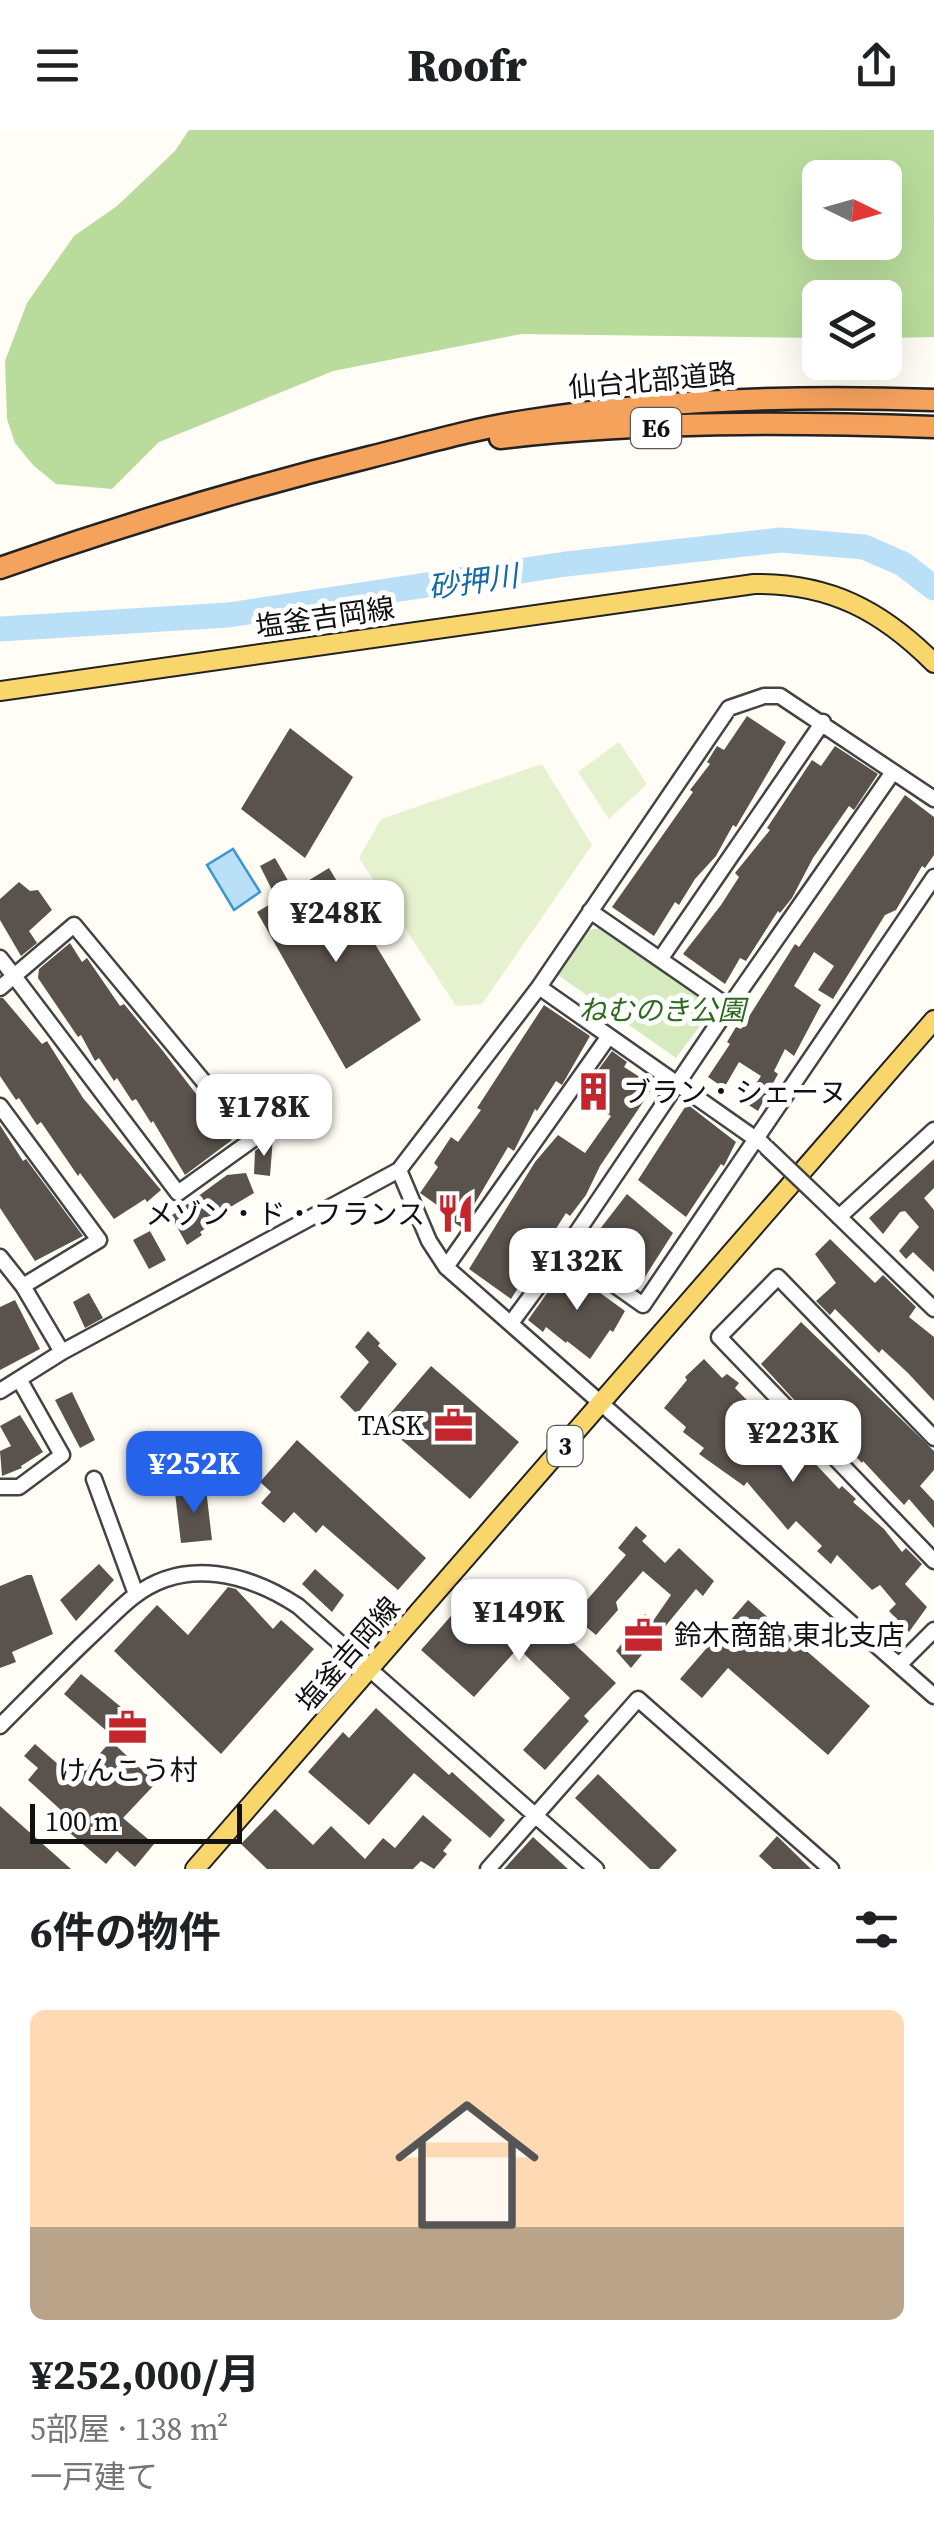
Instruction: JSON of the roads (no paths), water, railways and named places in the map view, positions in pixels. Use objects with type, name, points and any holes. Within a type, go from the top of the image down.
[{"type":"highway","name":"仙台北部道路","points":[[0,568],[191,504],[434,438],[613,409],[798,397],[934,400]]},
{"type":"highway","name":"仙台北部道路","points":[[379,454],[528,435],[615,429],[796,424],[934,428]]},
{"type":"main road","name":"塩釜吉岡線","points":[[0,691],[754,584],[781,584],[841,598],[902,632],[934,663]]},
{"type":"main road","name":"塩釜吉岡線","points":[[195,1869],[934,1020]]},
{"type":"street","points":[[0,1391],[62,1352],[399,1170],[539,986],[730,708],[764,696],[780,696],[934,798]]},
{"type":"street","points":[[661,958],[823,722]]},
{"type":"street","points":[[511,1322],[893,772]]},
{"type":"street","points":[[564,1250],[642,1305],[762,1143],[934,877]]},
{"type":"street","points":[[590,912],[728,1006]]},
{"type":"street","points":[[0,958],[14,976],[178,1194],[252,1140],[74,925],[14,976],[0,988]]},
{"type":"street","points":[[539,986],[762,1143],[934,1309]]},
{"type":"street","points":[[446,1267],[608,1036]]},
{"type":"street","points":[[0,1106],[99,1240],[24,1286]]},
{"type":"street","points":[[835,1214],[934,1130]]},
{"type":"street","points":[[399,1170],[428,1241],[446,1267],[934,1696]]},
{"type":"street","points":[[0,1257],[24,1286],[62,1352]]},
{"type":"street","points":[[934,1438],[778,1277],[720,1337],[934,1561]]},
{"type":"street","points":[[0,1487],[19,1487],[62,1455],[19,1379]]},
{"type":"street","points":[[94,1478],[136,1594]]},
{"type":"street","points":[[0,1726],[136,1594],[173,1578],[202,1572],[246,1579],[263,1584],[298,1606],[596,1869]]},
{"type":"street","points":[[900,1664],[934,1630]]},
{"type":"street","points":[[488,1869],[638,1699],[831,1869]]},
{"type":"water","points":[[233,849],[260,892],[234,910],[207,865]]},
{"type":"waterway","name":"砂押川","points":[[0,629],[228,615],[566,564],[781,540],[864,547],[903,564],[934,588]]},
{"type":"place","name":"ブラン・シェーヌ","points":[[593,1092]]},
{"type":"place","name":"メゾン・ド・フランス","points":[[455,1214]]},
{"type":"place","name":"TASK","points":[[454,1425]]},
{"type":"place","name":"鈴木商舘 東北支店","points":[[644,1635]]},
{"type":"place","name":"けんこう村","points":[[128,1728]]},
{"type":"park label","name":"ねむのき公園","points":[[662,1010]]}]
